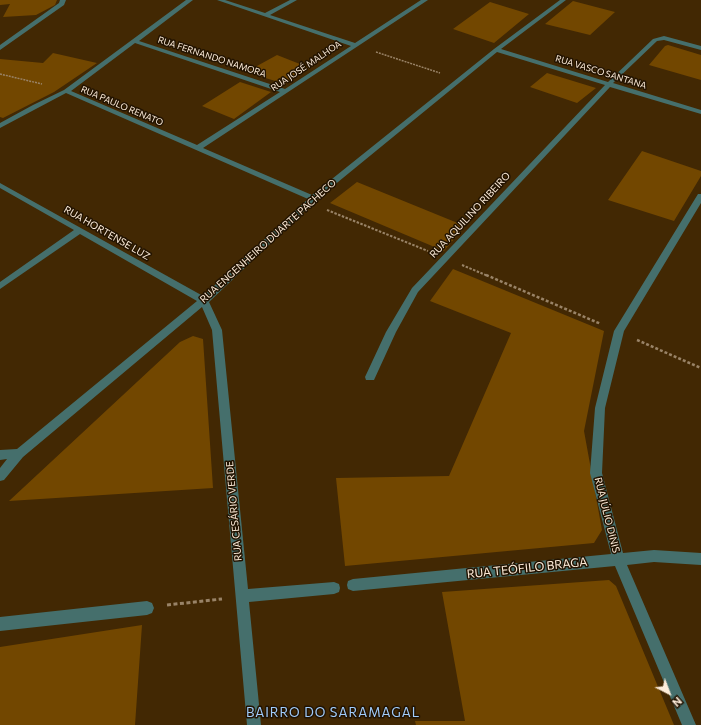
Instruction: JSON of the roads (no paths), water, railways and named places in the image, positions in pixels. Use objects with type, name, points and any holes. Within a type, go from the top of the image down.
[{"type":"street","points":[[0,48],[62,4],[63,0]]},
{"type":"street","name":"RUA PAULO RENATO","points":[[66,91],[190,0]]},
{"type":"street","points":[[220,0],[355,45]]},
{"type":"street","points":[[266,15],[294,0]]},
{"type":"street","name":"RUA JOSÉ MALHOA","points":[[198,148],[425,0]]},
{"type":"street","name":"RUA ENGENHEIRO DUARTE PACHECO","points":[[0,476],[19,454],[204,301],[311,200],[496,50],[563,0]]},
{"type":"street","name":"RUA AQUILINO RIBEIRO","points":[[370,378],[390,332],[415,290],[609,84],[655,40],[664,38],[701,48]]},
{"type":"street","name":"RUA FERNANDO NAMORA","points":[[134,41],[285,91]]},
{"type":"street","name":"RUA VASCO SANTANA","points":[[496,50],[701,112]]},
{"type":"street","points":[[0,126],[45,100],[66,91]]},
{"type":"street","name":"RUA PAULO RENATO","points":[[66,91],[198,148],[311,200]]},
{"type":"street","name":"RUA HORTENSE LUZ","points":[[0,185],[204,301]]},
{"type":"street","name":"RUA JÚLIO DINIS","points":[[689,725],[618,559],[596,473],[600,408],[619,332],[701,196]]},
{"type":"street","points":[[0,286],[80,230]]},
{"type":"street","name":"RUA CESÁRIO VERDE","points":[[204,301],[217,330],[254,725]]},
{"type":"street","points":[[0,455],[19,454]]},
{"type":"street","name":"RUA TEÓFILO BRAGA","points":[[353,586],[654,556],[701,559]]},
{"type":"street","points":[[242,596],[334,588]]},
{"type":"street","points":[[0,624],[147,608]]},
{"type":"district","name":"BAIRRO DO SARAMAGAL","points":[[333,713]]}]
